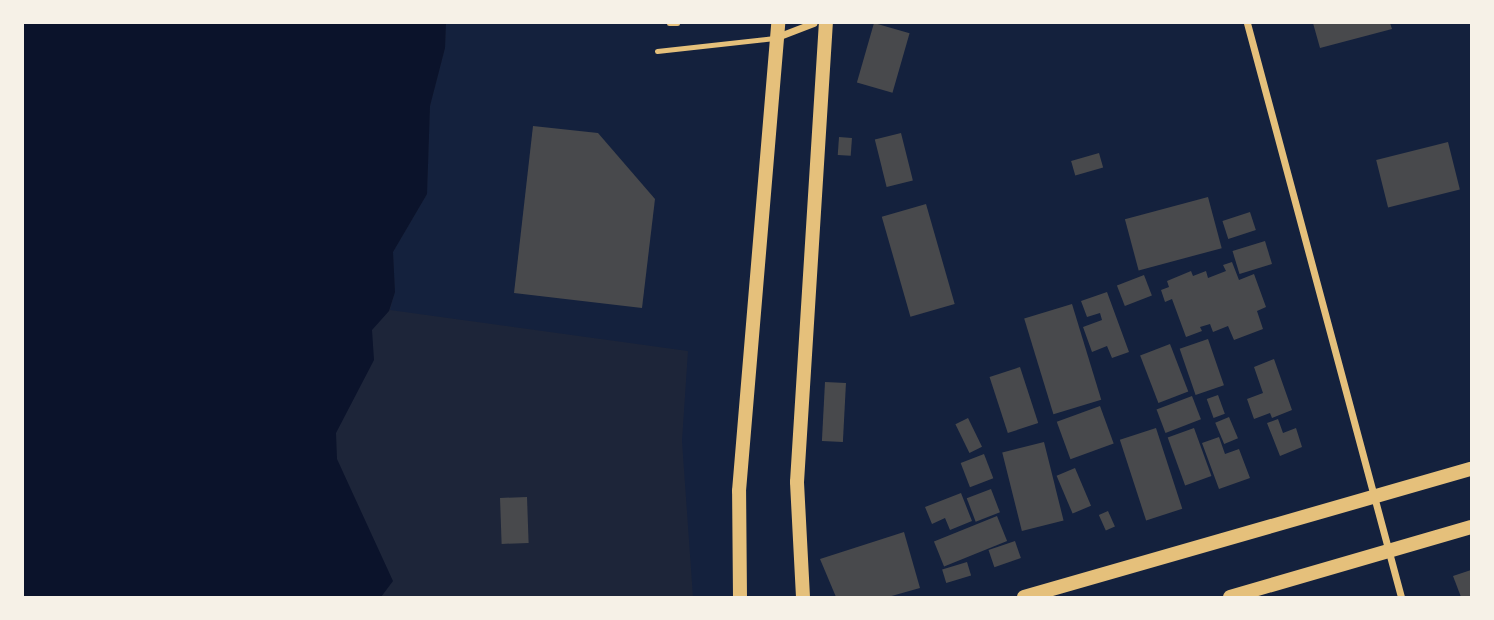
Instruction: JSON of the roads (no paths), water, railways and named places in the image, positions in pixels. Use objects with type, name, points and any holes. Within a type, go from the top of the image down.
[{"type":"main road","points":[[803,597],[797,482],[826,23]]},
{"type":"main road","points":[[740,597],[739,491],[777,30]]},
{"type":"main road","points":[[1024,597],[1471,469]]},
{"type":"main road","points":[[1230,597],[1471,527]]},
{"type":"street","points":[[777,30],[813,23]]},
{"type":"street","points":[[1247,23],[1401,597]]},
{"type":"lane","points":[[669,23],[677,23]]},
{"type":"lane","points":[[657,51],[777,30]]}]
